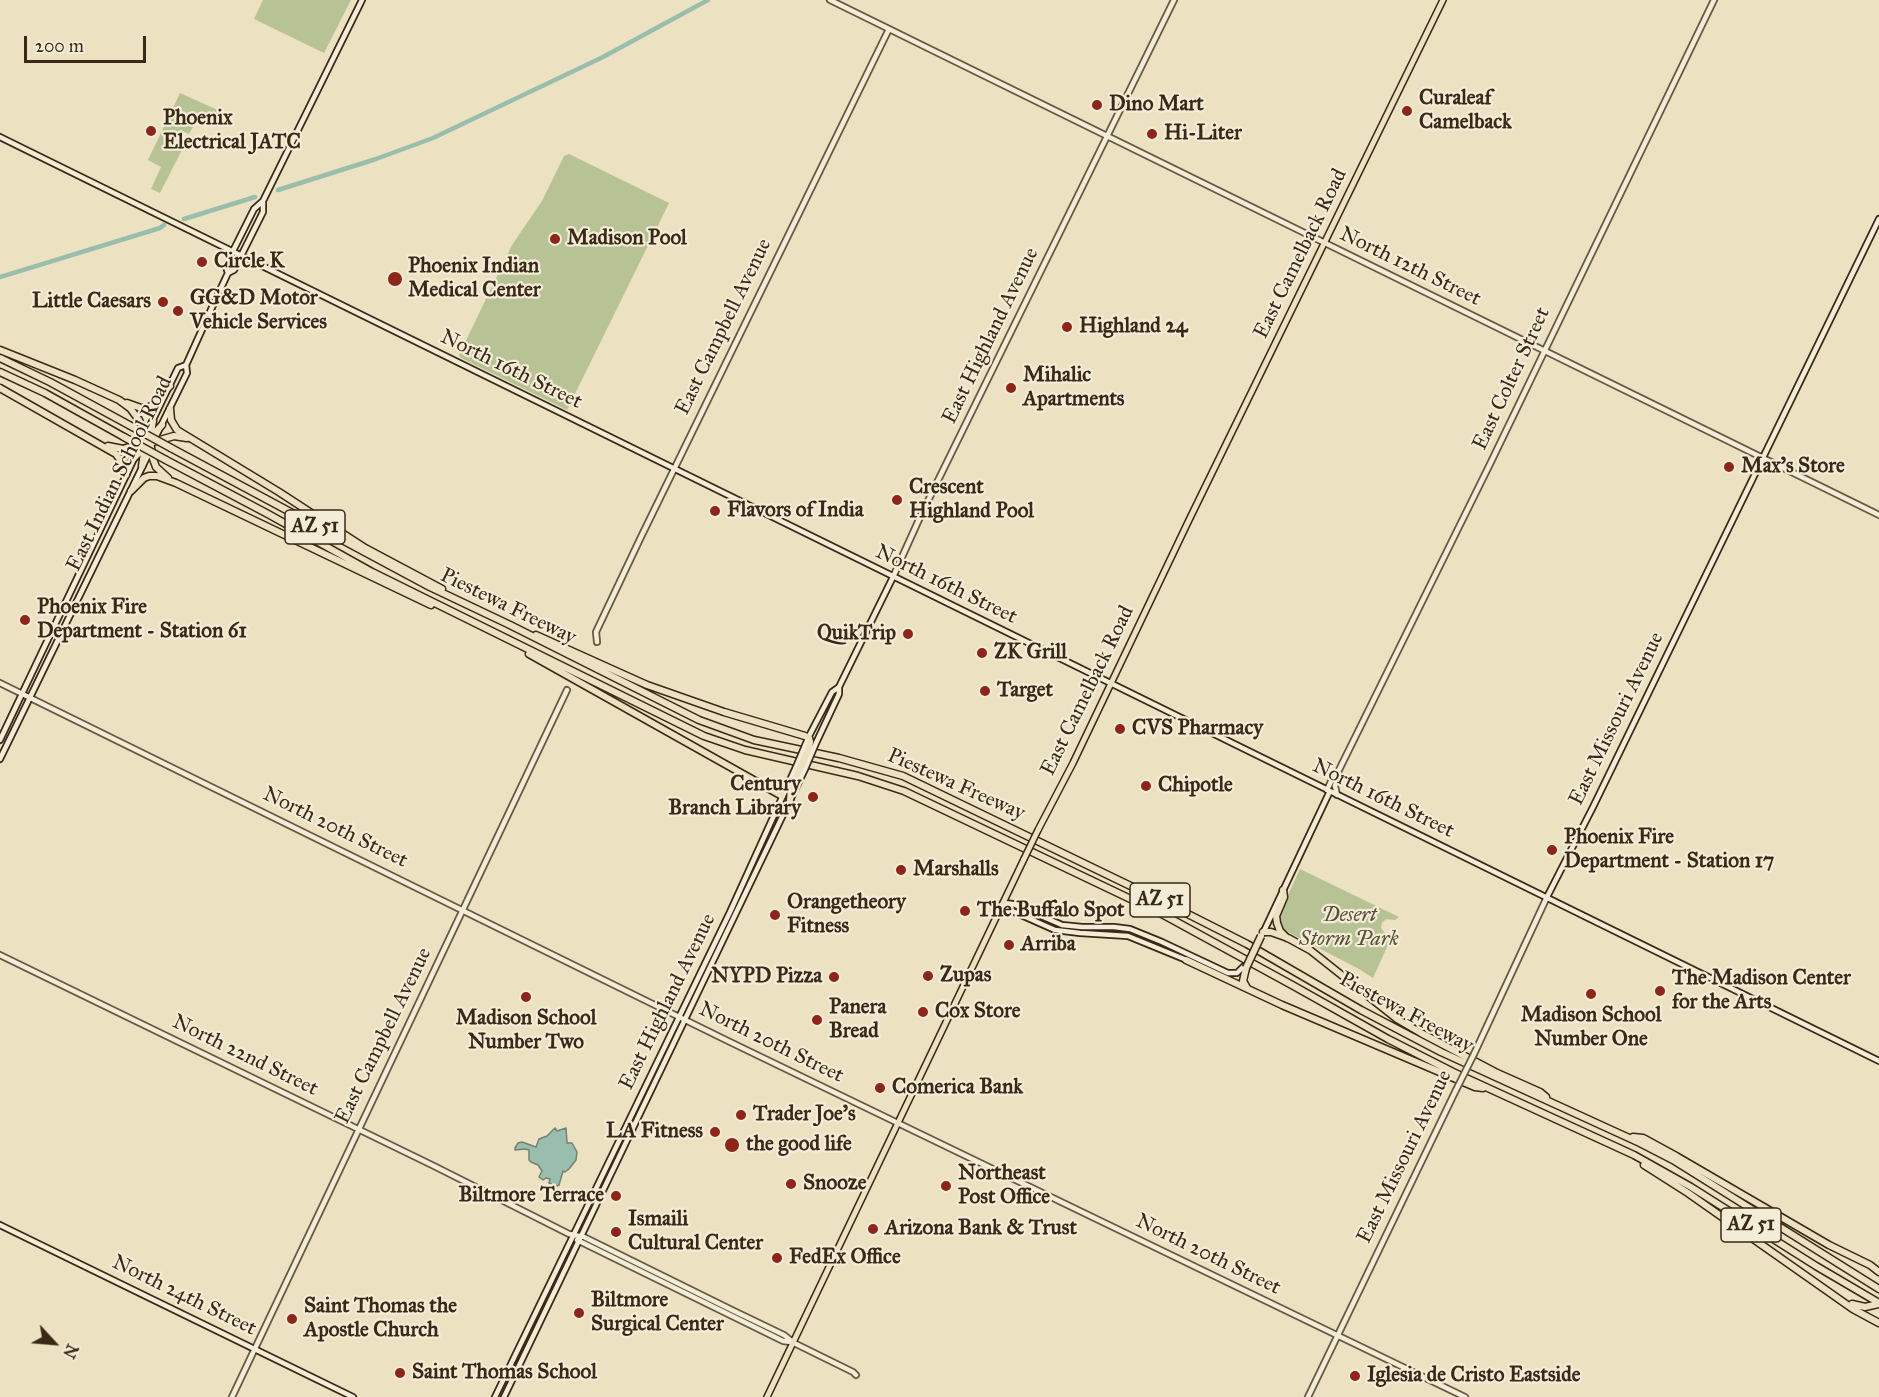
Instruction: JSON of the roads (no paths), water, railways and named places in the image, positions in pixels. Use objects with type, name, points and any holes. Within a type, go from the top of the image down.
[{"type":"highway","points":[[0,350],[141,408],[148,408],[154,404],[170,386]]},
{"type":"highway","name":"Piestewa Freeway","points":[[0,358],[50,382],[367,555],[699,720],[763,743],[869,765],[917,782],[1218,929],[1441,1052],[1629,1137],[1673,1160],[1879,1289]]},
{"type":"highway","name":"Piestewa Freeway","points":[[0,372],[45,393],[372,572],[711,738],[764,755],[858,776],[920,798],[1162,914],[1388,1039],[1487,1088],[1622,1149],[1674,1177],[1877,1304]]},
{"type":"highway","points":[[0,388],[96,442],[118,457],[125,468],[126,475]]},
{"type":"highway","points":[[119,400],[137,416],[156,467],[176,483]]},
{"type":"highway","points":[[170,409],[171,420],[175,428],[193,440],[246,471],[365,548],[432,583],[461,602]]},
{"type":"highway","points":[[142,466],[153,421]]},
{"type":"highway","points":[[132,460],[162,425]]},
{"type":"highway","points":[[96,442],[123,449],[174,436],[193,440]]},
{"type":"highway","points":[[131,491],[144,477],[148,476],[157,476],[176,483],[424,602],[454,613]]},
{"type":"highway","points":[[510,625],[547,639],[647,685],[810,741],[791,788],[790,800]]},
{"type":"highway","points":[[504,638],[782,796]]},
{"type":"highway","points":[[1283,890],[1284,897],[1276,916],[1280,931],[1288,938],[1319,957],[1397,1019],[1504,1077],[1540,1092],[1554,1103]]},
{"type":"highway","points":[[1250,990],[1243,977],[1262,934],[1271,932],[1288,938]]},
{"type":"highway","points":[[1186,960],[1475,1088],[1487,1088]]},
{"type":"highway","points":[[1629,1137],[1643,1138],[1676,1155],[1879,1272]]},
{"type":"highway","points":[[1622,1149],[1632,1158],[1688,1193],[1879,1323]]},
{"type":"highway","points":[[1870,1265],[1879,1267]]},
{"type":"highway","points":[[1846,1302],[1862,1307],[1877,1304]]},
{"type":"main road","name":"East Camelback Road","points":[[767,1397],[1038,830],[1443,0]]},
{"type":"street","name":"East Indian School Road","points":[[228,273],[226,267],[233,251],[254,209],[263,201],[362,0]]},
{"type":"street","name":"North 12th Street","points":[[830,0],[1879,515]]},
{"type":"street","name":"East Highland Avenue","points":[[810,741],[839,694],[839,687],[921,515],[1173,0]]},
{"type":"street","name":"East Colter Street","points":[[1337,795],[1335,786],[1338,772],[1714,0]]},
{"type":"street","name":"East Campbell Avenue","points":[[597,642],[597,632],[674,469],[889,29]]},
{"type":"street","name":"North 16th Street","points":[[0,137],[1879,1061]]},
{"type":"street","name":"East Indian School Road","points":[[162,425],[187,373],[186,365],[228,273],[234,270],[263,212],[263,201]]},
{"type":"street","name":"East Missouri Avenue","points":[[1308,1397],[1474,1054],[1547,897],[1879,219]]},
{"type":"street","name":"East Indian School Road","points":[[153,421],[178,368],[186,365]]},
{"type":"street","name":"East Indian School Road","points":[[0,740],[132,460]]},
{"type":"street","name":"East Indian School Road","points":[[0,759],[142,466]]},
{"type":"street","name":"North 20th Street","points":[[0,683],[898,1123],[1465,1397]]},
{"type":"street","name":"East Highland Avenue","points":[[810,741],[832,692],[839,687]]},
{"type":"street","name":"East Campbell Avenue","points":[[232,1397],[567,690]]},
{"type":"street","name":"East Highland Avenue","points":[[732,913],[782,796],[800,768]]},
{"type":"street","name":"East Colter Street","points":[[1262,934],[1335,773],[1338,772]]},
{"type":"street","points":[[782,796],[790,800]]},
{"type":"street","name":"East Highland Avenue","points":[[495,1397],[608,1162],[790,800]]},
{"type":"street","points":[[1003,903],[1010,910],[1055,930],[1128,936],[1230,978],[1243,977]]},
{"type":"street","points":[[1003,903],[1014,904],[1062,925],[1130,929],[1228,973],[1238,973],[1246,968]]},
{"type":"street","name":"North 22nd Street","points":[[0,955],[692,1293],[783,1341],[794,1343],[853,1372],[856,1376]]},
{"type":"street","name":"East Highland Avenue","points":[[504,1397],[682,1017]]},
{"type":"street","points":[[608,1162],[614,1165]]},
{"type":"street","name":"North 24th Street","points":[[0,1225],[353,1397]]},
{"type":"street","points":[[502,1382],[509,1385]]},
{"type":"waterway","points":[[278,190],[433,138],[603,57],[708,0]]},
{"type":"waterway","points":[[184,219],[255,197]]},
{"type":"waterway","points":[[0,277],[164,225]]},
{"type":"place","name":"Dino Mart","points":[[1097,105]]},
{"type":"place","name":"Curaleaf Camelback","points":[[1407,111]]},
{"type":"place","name":"Phoenix Electrical JATC","points":[[151,131]]},
{"type":"place","name":"Hi-Liter","points":[[1152,134]]},
{"type":"place","name":"Madison Pool","points":[[555,239]]},
{"type":"place","name":"Circle K","points":[[202,262]]},
{"type":"place","name":"Phoenix Indian Medical Center","points":[[395,279]]},
{"type":"place","name":"Little Caesars","points":[[163,302]]},
{"type":"place","name":"GG&D Motor Vehicle Services","points":[[178,311]]},
{"type":"place","name":"Highland 24","points":[[1067,327]]},
{"type":"place","name":"Mihalic Apartments","points":[[1011,388]]},
{"type":"place","name":"Max's Store","points":[[1729,467]]},
{"type":"place","name":"Crescent Highland Pool","points":[[897,500]]},
{"type":"place","name":"Flavors of India","points":[[715,511]]},
{"type":"place","name":"Phoenix Fire Department - Station 61","points":[[25,620]]},
{"type":"place","name":"QuikTrip","points":[[908,634]]},
{"type":"place","name":"ZK Grill","points":[[982,653]]},
{"type":"place","name":"Target","points":[[985,691]]},
{"type":"place","name":"CVS Pharmacy","points":[[1120,729]]},
{"type":"place","name":"Chipotle","points":[[1146,786]]},
{"type":"place","name":"Century Branch Library","points":[[813,797]]},
{"type":"place","name":"Phoenix Fire Department - Station 17","points":[[1552,850]]},
{"type":"place","name":"Marshalls","points":[[901,870]]},
{"type":"place","name":"The Buffalo Spot","points":[[965,911]]},
{"type":"place","name":"Orangetheory Fitness","points":[[775,915]]},
{"type":"place","name":"Arriba","points":[[1009,945]]},
{"type":"place","name":"Zupas","points":[[928,976]]},
{"type":"place","name":"NYPD Pizza","points":[[834,977]]},
{"type":"place","name":"The Madison Center for the Arts","points":[[1660,991]]},
{"type":"place","name":"Madison School Number One","points":[[1591,994]]},
{"type":"place","name":"Madison School Number Two","points":[[526,997]]},
{"type":"place","name":"Cox Store","points":[[923,1012]]},
{"type":"place","name":"Panera Bread","points":[[817,1020]]},
{"type":"place","name":"Comerica Bank","points":[[880,1088]]},
{"type":"place","name":"Trader Joe's","points":[[741,1115]]},
{"type":"place","name":"LA Fitness","points":[[715,1132]]},
{"type":"place","name":"the good life","points":[[732,1145]]},
{"type":"place","name":"Snooze","points":[[791,1184]]},
{"type":"place","name":"Northeast Post Office","points":[[946,1186]]},
{"type":"place","name":"Biltmore Terrace","points":[[616,1196]]},
{"type":"place","name":"Arizona Bank & Trust","points":[[873,1229]]},
{"type":"place","name":"Ismaili Cultural Center","points":[[616,1232]]},
{"type":"place","name":"FedEx Office","points":[[777,1258]]},
{"type":"place","name":"Biltmore Surgical Center","points":[[579,1313]]},
{"type":"place","name":"Saint Thomas the Apostle Church","points":[[292,1319]]},
{"type":"place","name":"Saint Thomas School","points":[[400,1373]]},
{"type":"place","name":"Iglesia de Cristo Eastside","points":[[1355,1376]]},
{"type":"park label","name":"Desert Storm Park","points":[[1349,928]]}]
